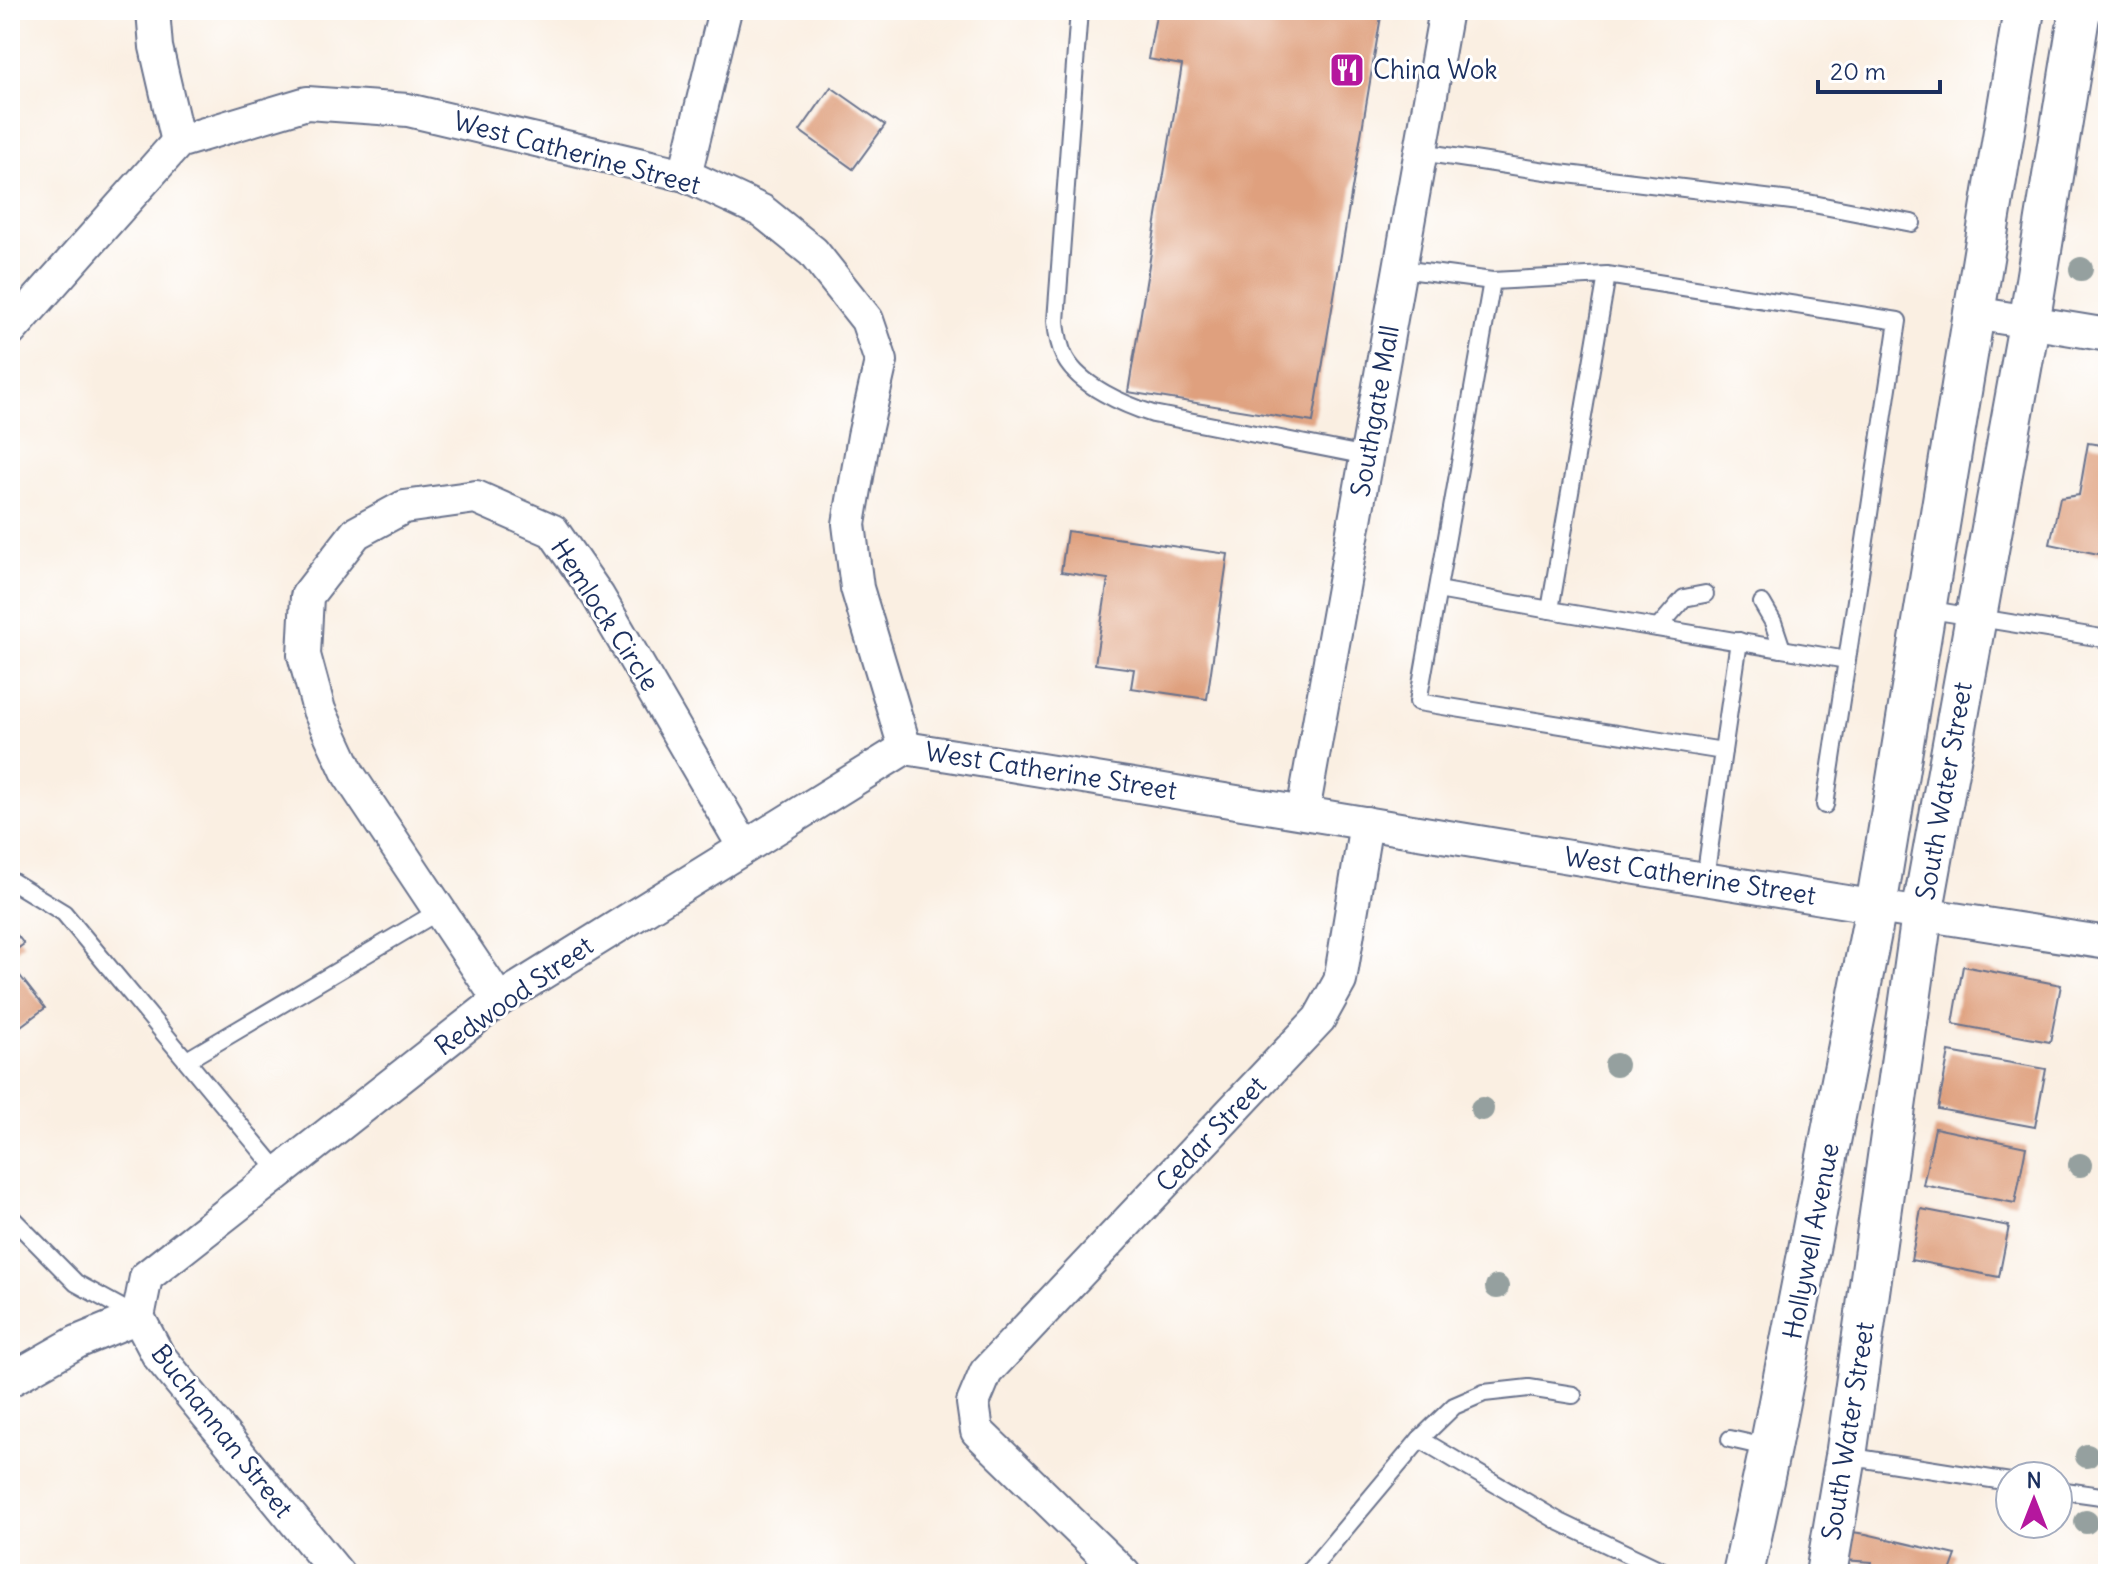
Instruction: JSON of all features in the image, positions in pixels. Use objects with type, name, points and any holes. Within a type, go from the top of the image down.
[{"type":"street","points":[[10,331],[178,142],[156,47],[153,10]]},
{"type":"street","points":[[685,175],[725,10]]},
{"type":"street","name":"Southgate Mall","points":[[1303,812],[1446,10]]},
{"type":"street","name":"South Water Street","points":[[1876,907],[2024,10]]},
{"type":"street","name":"South Water Street","points":[[1826,1574],[1846,1456],[1922,915],[2029,324],[2080,10]]},
{"type":"street","name":"West Catherine Street","points":[[178,142],[307,103],[408,110],[685,175],[762,211],[813,252],[867,320],[881,361],[849,524],[857,588],[905,748],[2108,943]]},
{"type":"street","points":[[1974,313],[2108,335]]},
{"type":"street","name":"Hemlock Circle","points":[[499,1000],[349,775],[319,710],[304,655],[307,596],[356,533],[404,507],[476,497],[553,531],[598,596],[744,847]]},
{"type":"street","name":"Redwood Street","points":[[146,1277],[499,1000],[905,748]]},
{"type":"street","name":"Cedar Street","points":[[1124,1574],[977,1431],[973,1403],[986,1372],[1319,1019],[1340,981],[1366,823]]},
{"type":"street","name":"Hollywell Avenue","points":[[1743,1574],[1876,907]]},
{"type":"street","name":"Buchannan Street","points":[[146,1277],[138,1317],[158,1355],[338,1574]]},
{"type":"street","points":[[10,1380],[77,1342],[138,1317]]},
{"type":"lane","points":[[1079,10],[1056,321],[1058,342],[1066,360],[1083,378],[1130,406],[1153,414],[1367,456]]},
{"type":"lane","points":[[1421,152],[1559,173],[1808,203],[1912,223]]},
{"type":"lane","points":[[1401,269],[1492,281],[1607,275],[1898,321],[1825,805]]},
{"type":"lane","points":[[1550,610],[1607,275]]},
{"type":"lane","points":[[1492,281],[1418,702],[1723,751]]},
{"type":"lane","points":[[1438,590],[1847,660]]},
{"type":"lane","points":[[1658,628],[1684,598],[1705,594]]},
{"type":"lane","points":[[1762,603],[1773,622],[1782,649]]},
{"type":"lane","points":[[1925,609],[2108,639]]},
{"type":"lane","points":[[1705,879],[1739,641]]},
{"type":"lane","points":[[10,880],[64,913],[279,1172]]},
{"type":"lane","points":[[187,1060],[439,911]]},
{"type":"lane","points":[[10,1216],[76,1283],[138,1317]]},
{"type":"lane","points":[[1307,1574],[1420,1439],[1454,1406],[1484,1393],[1529,1388],[1573,1395]]},
{"type":"lane","points":[[1420,1439],[1560,1522],[1669,1574]]},
{"type":"lane","points":[[1730,1439],[1770,1448]]},
{"type":"lane","points":[[1846,1456],[1994,1479]]},
{"type":"lane","points":[[2074,1492],[2108,1497]]},
{"type":"building","points":[[1157,10],[1382,10],[1313,422],[1128,392],[1182,65],[1148,59]]},
{"type":"building","points":[[831,87],[885,125],[853,169],[800,131]]},
{"type":"building","points":[[2088,443],[2108,446],[2108,556],[2050,544],[2060,498],[2079,495]]},
{"type":"building","points":[[1067,531],[1228,554],[1207,699],[1131,688],[1134,669],[1095,664],[1108,579],[1061,572]]},
{"type":"building","points":[[10,926],[24,944],[10,954]]},
{"type":"building","points":[[10,963],[45,1008],[10,1034]]},
{"type":"building","points":[[1963,966],[2061,985],[2050,1042],[1953,1024]]},
{"type":"building","points":[[1949,1052],[2046,1069],[2035,1127],[1938,1109]]},
{"type":"building","points":[[1935,1128],[2026,1147],[2015,1203],[1923,1185]]},
{"type":"building","points":[[1921,1209],[2009,1226],[1999,1277],[1911,1260]]},
{"type":"building","points":[[1852,1532],[1956,1555],[1949,1574],[1870,1574],[1872,1562],[1843,1560]]},
{"type":"place","name":"China Wok","points":[[1347,70]]}]
